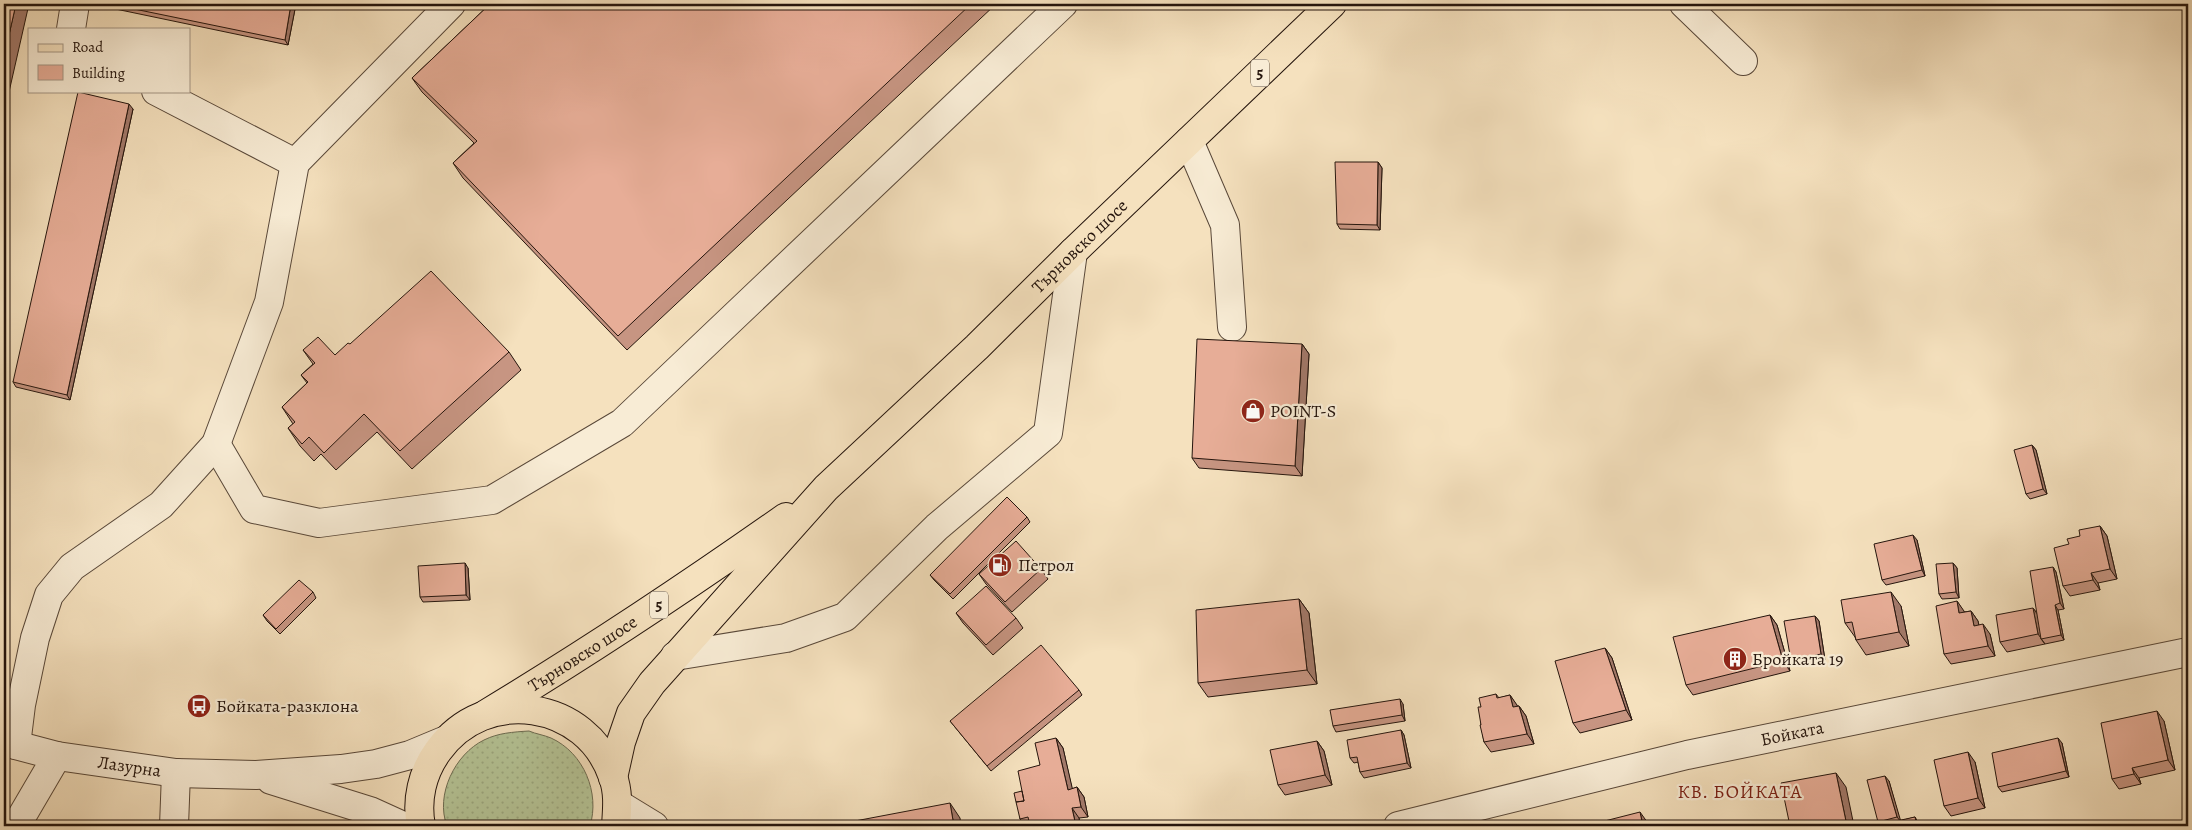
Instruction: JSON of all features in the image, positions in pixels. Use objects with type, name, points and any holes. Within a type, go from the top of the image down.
[{"type":"main road","name":"Търновско шосе","points":[[613,778],[621,742],[632,713],[652,683],[826,488],[977,347],[1073,252],[1332,4]]},
{"type":"main road","name":"Търновско шосе","points":[[486,714],[580,657],[688,586],[826,488]]},
{"type":"main road","name":"5","points":[[421,826],[419,812],[421,786],[430,761],[446,740],[458,729],[486,714],[517,708],[548,713],[577,727],[599,750],[613,778],[617,815]]},
{"type":"street","points":[[71,28],[75,4]]},
{"type":"street","points":[[10,744],[21,705],[35,638],[49,595],[72,567],[161,505],[216,444],[269,302],[295,163],[451,4]]},
{"type":"street","points":[[216,444],[254,509],[319,523],[492,500],[622,423],[1063,4]]},
{"type":"street","points":[[1684,4],[1743,61]]},
{"type":"street","points":[[158,92],[295,163]]},
{"type":"street","points":[[1189,141],[1225,225],[1232,327]]},
{"type":"street","points":[[675,656],[786,638],[845,617],[937,527],[1048,433],[1073,252]]},
{"type":"street","name":"Бойката","points":[[1398,826],[1440,821],[1687,754],[2188,652]]},
{"type":"street","name":"Лазурна","points":[[10,744],[57,756],[176,773],[256,775],[341,769],[376,764],[410,754],[446,740]]},
{"type":"street","points":[[16,826],[57,756]]},
{"type":"street","points":[[174,826],[176,773]]},
{"type":"street","name":"Лазурна","points":[[256,775],[370,811],[403,826]]},
{"type":"street","points":[[617,815],[654,826]]},
{"type":"green space","points":[[529,731],[551,738],[563,745],[580,764],[587,775],[593,800],[590,826],[447,826],[444,814],[446,789],[456,765],[464,755],[474,746],[489,738],[506,733]]},
{"type":"building","points":[[4,4],[16,4],[4,57]]},
{"type":"building","points":[[110,4],[291,4],[285,40]]},
{"type":"building","points":[[490,4],[971,4],[618,336],[453,163],[477,141],[412,78]]},
{"type":"building","points":[[78,92],[129,104],[67,395],[13,382]]},
{"type":"building","points":[[1335,162],[1378,162],[1377,225],[1337,224]]},
{"type":"building","points":[[431,271],[509,352],[400,451],[364,414],[324,453],[309,437],[302,444],[288,428],[295,422],[282,407],[308,382],[301,375],[315,363],[303,350],[318,337],[335,355],[348,343],[350,344]]},
{"type":"building","name":"POINT-S","points":[[1197,339],[1302,344],[1295,466],[1192,458]]},
{"type":"building","points":[[2032,445],[2043,489],[2026,494],[2014,450]]},
{"type":"building","points":[[1007,497],[1027,517],[950,594],[930,575]]},
{"type":"building","points":[[2100,526],[2110,569],[2091,573],[2093,580],[2063,586],[2054,548],[2069,544],[2067,539],[2080,536],[2079,530]]},
{"type":"building","points":[[1913,535],[1922,570],[1882,580],[1874,544]]},
{"type":"building","points":[[1016,541],[1041,569],[1005,602],[979,574]]},
{"type":"building","points":[[465,563],[466,595],[420,597],[418,566]]},
{"type":"building","points":[[1953,563],[1956,592],[1939,594],[1936,564]]},
{"type":"building","points":[[2053,567],[2060,603],[2055,605],[2061,635],[2041,639],[2030,571]]},
{"type":"building","points":[[299,580],[313,592],[276,629],[263,615]]},
{"type":"building","points":[[986,586],[1016,618],[986,645],[956,613]]},
{"type":"building","points":[[1891,592],[1899,632],[1856,640],[1852,622],[1845,623],[1841,600]]},
{"type":"building","points":[[1299,599],[1307,670],[1198,683],[1196,610]]},
{"type":"building","points":[[1957,601],[1959,613],[1971,611],[1974,626],[1983,624],[1988,646],[1944,654],[1936,606]]},
{"type":"building","points":[[2033,608],[2038,634],[2000,642],[1996,615]]},
{"type":"building","name":"Бройката 19","points":[[1770,615],[1783,661],[1686,685],[1673,637]]},
{"type":"building","points":[[1815,616],[1821,654],[1791,661],[1784,621]]},
{"type":"building","points":[[1041,645],[1079,690],[987,766],[950,721]]},
{"type":"building","points":[[1605,648],[1626,710],[1573,723],[1555,661]]},
{"type":"building","points":[[1496,694],[1497,698],[1510,695],[1513,707],[1519,706],[1527,734],[1484,742],[1480,725],[1478,707],[1481,707],[1479,698]]},
{"type":"building","points":[[1400,699],[1402,715],[1333,726],[1330,710]]},
{"type":"building","points":[[2157,711],[2168,760],[2132,768],[2134,774],[2112,779],[2101,723]]},
{"type":"building","points":[[1401,730],[1407,763],[1360,772],[1357,757],[1350,758],[1347,740]]},
{"type":"building","points":[[1056,738],[1068,790],[1077,787],[1081,807],[1072,808],[1076,826],[1030,826],[1028,817],[1020,819],[1016,802],[1024,801],[1018,771],[1040,765],[1035,743]]},
{"type":"building","points":[[2058,738],[2066,771],[1998,787],[1992,753]]},
{"type":"building","points":[[1317,741],[1325,775],[1278,785],[1270,750]]},
{"type":"building","points":[[1968,752],[1978,798],[1944,806],[1934,760]]},
{"type":"building","points":[[1836,773],[1847,826],[1790,826],[1781,783]]},
{"type":"building","points":[[1885,776],[1897,817],[1878,822],[1867,780]]},
{"type":"building","points":[[1022,791],[1024,801],[1016,802],[1014,793]]},
{"type":"building","points":[[950,803],[954,826],[856,826],[855,821]]},
{"type":"building","points":[[1640,812],[1643,826],[1585,826]]},
{"type":"building","points":[[1915,817],[1917,826],[1893,826],[1892,822]]},
{"type":"place","name":"POINT-S","points":[[1253,411]]},
{"type":"place","name":"Петрол","points":[[1000,565]]},
{"type":"place","name":"Бройката 19","points":[[1735,659]]},
{"type":"place","name":"Бойката-разклона","points":[[199,706]]},
{"type":"district","name":"КВ. БОЙКАТА","points":[[1740,792]]}]
